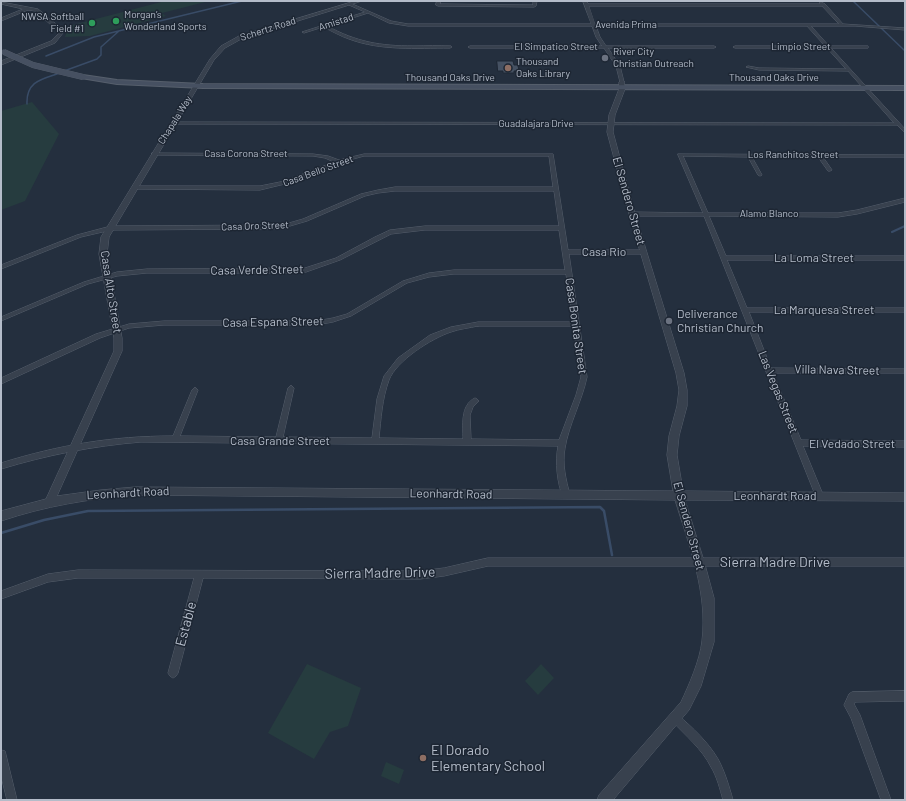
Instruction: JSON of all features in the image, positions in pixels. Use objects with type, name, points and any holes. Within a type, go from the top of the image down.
[{"type":"main road","name":"Thousand Oaks Drive","points":[[2,51],[33,65],[82,77],[116,82],[163,84],[862,85],[905,83]]},
{"type":"main road","name":"Thousand Oaks Drive","points":[[862,85],[905,88]]},
{"type":"street","name":"Schertz Road","points":[[198,84],[215,54],[232,42],[248,35],[360,1]]},
{"type":"street","points":[[439,3],[487,3],[534,6],[535,1]]},
{"type":"street","points":[[819,1],[842,25]]},
{"type":"street","points":[[622,85],[618,66],[604,47],[593,25],[586,3],[824,5]]},
{"type":"street","points":[[1,4],[31,8],[40,12],[60,30],[61,33],[58,38],[40,48],[1,62]]},
{"type":"street","name":"Avenida Prima","points":[[350,4],[390,22],[408,25],[842,25],[905,29]]},
{"type":"street","points":[[17,13],[20,10],[18,6]]},
{"type":"street","points":[[1,20],[31,8]]},
{"type":"street","points":[[17,13],[40,12]]},
{"type":"street","name":"Amistad","points":[[304,32],[368,12]]},
{"type":"street","points":[[808,25],[905,132]]},
{"type":"street","points":[[324,26],[348,38],[370,44],[396,47],[450,47]]},
{"type":"street","name":"El Simpatico Street","points":[[470,47],[714,47]]},
{"type":"street","name":"Limpio Street","points":[[734,47],[867,47]]},
{"type":"street","points":[[748,67],[759,69],[848,70]]},
{"type":"street","name":"Chapala Way","points":[[154,154],[198,84]]},
{"type":"street","name":"El Sendero Street","points":[[604,800],[685,706],[695,686],[708,642],[709,620],[708,598],[699,561],[678,496],[672,455],[672,446],[682,406],[683,390],[680,373],[632,214],[610,132],[610,124],[622,85]]},
{"type":"street","name":"Guadalajara Drive","points":[[174,123],[898,124]]},
{"type":"street","name":"Casa Corona Street","points":[[154,154],[313,155],[326,157],[337,162]]},
{"type":"street","name":"Casa Alto Street","points":[[50,501],[116,357],[118,345],[117,329],[103,248],[105,237],[154,154]]},
{"type":"street","name":"Casa Bello Street","points":[[134,188],[266,187],[292,182],[337,162],[358,156],[551,155]]},
{"type":"street","name":"Casa Bonita Street","points":[[551,155],[584,377],[582,391],[563,443],[561,464],[562,478],[566,495]]},
{"type":"street","name":"Los Ranchitos Street","points":[[680,155],[905,156]]},
{"type":"street","name":"Las Vegas Street","points":[[680,155],[706,214],[820,497]]},
{"type":"street","points":[[749,155],[760,175]]},
{"type":"street","points":[[820,156],[830,170]]},
{"type":"street","name":"Casa Oro Street","points":[[1,267],[79,236],[110,228],[287,226],[308,220],[361,195],[388,189],[556,189]]},
{"type":"street","name":"Alamo Blanco","points":[[632,214],[844,214],[905,200]]},
{"type":"street","name":"Casa Verde Street","points":[[1,319],[86,282],[129,272],[286,272],[306,270],[338,259],[383,235],[411,228],[562,228]]},
{"type":"street","name":"Casa Rio","points":[[565,252],[644,252]]},
{"type":"street","name":"La Loma Street","points":[[723,258],[905,258]]},
{"type":"street","name":"Casa Espana Street","points":[[1,381],[88,340],[117,329],[140,324],[316,323],[333,320],[348,315],[405,282],[428,275],[454,272],[569,272]]},
{"type":"street","name":"La Marquesa Street","points":[[744,310],[905,310]]},
{"type":"street","points":[[375,441],[380,399],[386,378],[400,360],[432,336],[451,329],[478,324],[576,324]]},
{"type":"street","name":"Villa Nava Street","points":[[769,370],[905,371]]},
{"type":"street","points":[[278,440],[292,388]]},
{"type":"street","points":[[175,440],[195,390]]},
{"type":"street","points":[[467,442],[466,413],[468,407],[475,401]]},
{"type":"street","name":"Casa Grande Street","points":[[1,466],[28,457],[74,446],[141,439],[563,443]]},
{"type":"street","name":"El Vedado Street","points":[[799,443],[905,444]]},
{"type":"street","name":"Leonhardt Road","points":[[1,516],[50,501],[98,493],[142,490],[678,496],[905,496]]},
{"type":"street","name":"Sierra Madre Drive","points":[[1,595],[33,582],[64,575],[78,574],[420,574],[444,572],[473,564],[488,562],[905,562]]},
{"type":"street","name":"Estable","points":[[172,673],[200,574]]},
{"type":"street","points":[[886,800],[855,715],[849,705],[852,697],[905,696]]},
{"type":"street","points":[[675,718],[712,757],[719,769],[728,800]]},
{"type":"street","points":[[1,754],[12,800]]},
{"type":"green space","name":"Morgan’s Wonderland Sports","points":[[165,1],[209,1],[162,13],[166,16],[90,36],[65,37],[65,27]]},
{"type":"green space","points":[[32,102],[59,134],[25,201],[1,210],[1,111]]},
{"type":"green space","points":[[307,664],[361,688],[348,726],[330,732],[314,759],[268,733]]},
{"type":"green space","points":[[541,664],[554,678],[538,695],[525,681]]},
{"type":"green space","points":[[386,762],[404,770],[399,784],[381,776]]},
{"type":"building","name":"Thousand Oaks Library","points":[[497,61],[513,61],[514,65],[518,65],[519,71],[514,71],[514,73],[503,73],[503,71],[498,71]]},
{"type":"waterway","points":[[46,56],[94,37],[242,1]]},
{"type":"waterway","points":[[853,1],[905,51]]},
{"type":"waterway","points":[[64,71],[97,59],[101,55],[101,47],[119,31]]},
{"type":"waterway","points":[[27,104],[29,90],[36,82],[60,73]]},
{"type":"waterway","points":[[892,232],[905,226]]},
{"type":"waterway","points":[[1,533],[44,520],[88,511],[600,507],[604,511],[612,555]]},
{"type":"place","name":"Morgan’s Wonderland Sports","points":[[116,21]]},
{"type":"place","name":"NWSA Softball Field #1","points":[[92,23]]},
{"type":"place","name":"River City Christian Outreach","points":[[605,58]]},
{"type":"place","name":"Thousand Oaks Library","points":[[508,68]]},
{"type":"place","name":"Deliverance Christian Church","points":[[669,321]]},
{"type":"place","name":"El Dorado Elementary School","points":[[423,758]]}]
